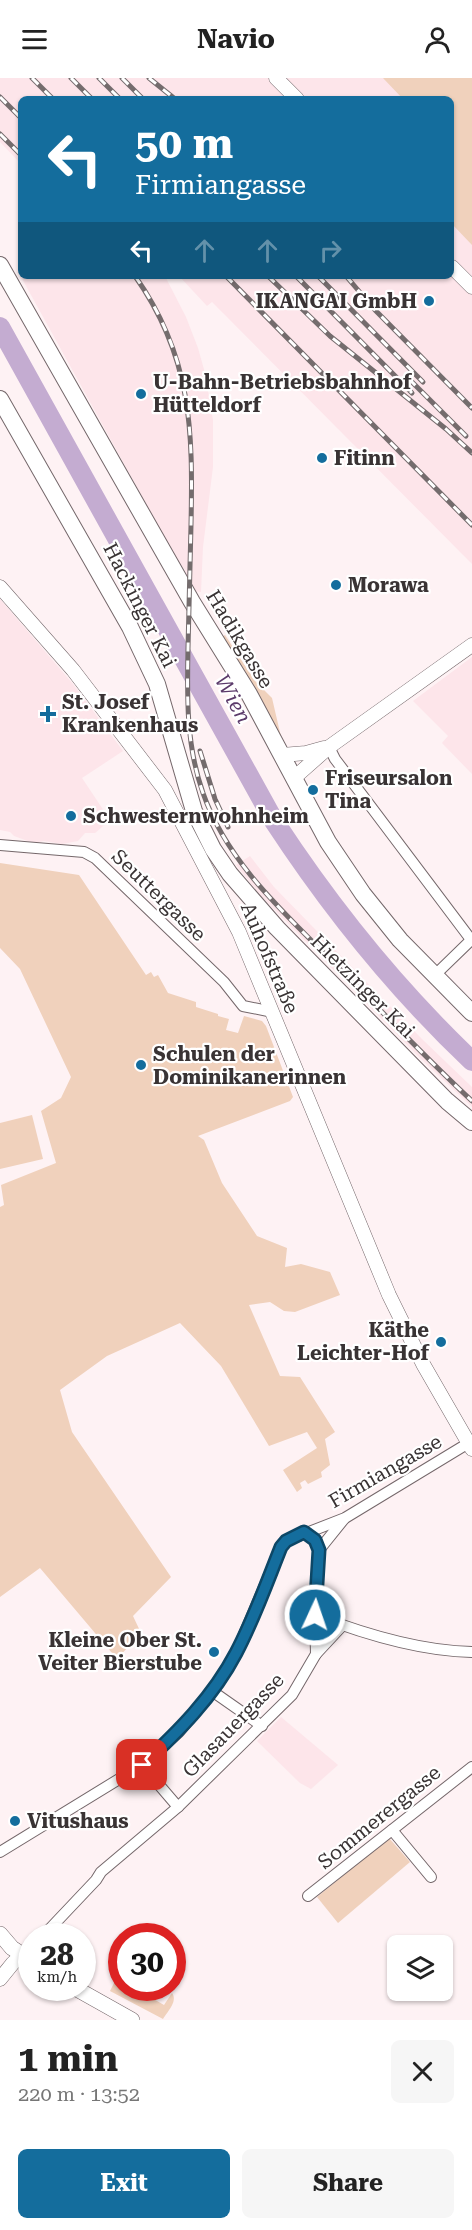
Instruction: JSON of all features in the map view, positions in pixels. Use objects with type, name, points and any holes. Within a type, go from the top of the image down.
[{"type":"main road","name":"Hadikgasse","points":[[0,265],[192,602],[249,694],[328,842],[363,894],[400,940],[472,1013]]},
{"type":"main road","name":"Hackinger Kai","points":[[1,403],[130,627],[157,684],[195,811],[208,840],[230,874]]},
{"type":"main road","name":"Hietzinger Kai","points":[[230,874],[285,937],[447,1101],[472,1122]]},
{"type":"main road","points":[[0,1934],[18,1948]]},
{"type":"main road","points":[[96,2000],[132,2020]]},
{"type":"street","points":[[276,78],[294,96]]},
{"type":"street","points":[[454,269],[472,287]]},
{"type":"street","name":"Auhofstraße","points":[[0,586],[73,670],[165,790],[239,932],[389,1295],[423,1364],[471,1444]]},
{"type":"street","points":[[294,778],[329,747],[472,645]]},
{"type":"street","points":[[282,755],[306,753],[329,747]]},
{"type":"street","points":[[329,747],[335,759],[472,941],[434,976]]},
{"type":"street","name":"Seuttergasse","points":[[0,845],[84,852],[94,858],[224,982],[243,1006],[273,1012]]},
{"type":"street","name":"Firmiangasse","points":[[0,1852],[142,1765],[179,1732],[212,1691],[236,1653],[281,1547],[286,1541],[304,1532],[345,1518],[471,1444]]},
{"type":"street","points":[[319,1550],[345,1518]]},
{"type":"street","points":[[304,1532],[315,1540],[319,1550],[315,1615],[316,1654]]},
{"type":"street","points":[[315,1615],[342,1626],[429,1648],[472,1652]]},
{"type":"street","name":"Glasauergasse","points":[[55,1923],[101,1872],[178,1807],[292,1695],[316,1654],[342,1626]]},
{"type":"street","points":[[212,1691],[262,1726]]},
{"type":"street","points":[[142,1765],[178,1807]]},
{"type":"street","name":"Sommerergasse","points":[[308,1896],[472,1767]]},
{"type":"street","points":[[392,1830],[431,1877]]},
{"type":"street","points":[[0,1978],[18,1960]]},
{"type":"shaded area","points":[[0,78],[472,78],[472,564],[212,302],[207,306],[182,279],[454,279],[454,96],[18,96],[18,161],[0,142]]},
{"type":"shaded area","points":[[383,78],[472,78],[472,245],[454,226],[454,96],[400,96]]},
{"type":"shaded area","points":[[22,279],[167,279],[186,317],[198,348],[213,420],[213,467],[203,547],[201,592],[194,591],[185,576],[185,570],[177,560]]},
{"type":"shaded area","points":[[0,320],[9,336],[16,341],[4,351],[0,347]]},
{"type":"shaded area","name":"St. Josef Krankenhaus","points":[[0,599],[73,684],[123,751],[82,778],[110,820],[95,833],[85,833],[78,841],[62,844],[44,841],[33,843],[14,836],[10,832],[0,830]]},
{"type":"shaded area","points":[[225,635],[255,681],[272,698],[282,741],[222,637]]},
{"type":"shaded area","points":[[472,657],[472,774],[442,743],[448,736],[413,701]]},
{"type":"shaded area","points":[[250,856],[274,887],[472,1087],[472,1107],[420,1058],[261,896],[236,865]]},
{"type":"shaded area","points":[[0,863],[79,875],[146,975],[151,972],[154,977],[158,975],[168,993],[196,1002],[196,1007],[229,1019],[226,1030],[238,1033],[244,1016],[262,1021],[266,1026],[293,1097],[290,1101],[198,1136],[204,1140],[222,1183],[257,1236],[287,1248],[285,1267],[301,1264],[330,1272],[340,1295],[295,1312],[284,1311],[270,1302],[249,1305],[280,1376],[300,1377],[335,1432],[325,1439],[330,1465],[321,1472],[322,1477],[308,1484],[305,1480],[300,1483],[302,1488],[297,1492],[283,1470],[317,1448],[307,1432],[269,1446],[221,1366],[180,1323],[107,1356],[60,1390],[72,1432],[171,1577],[133,1616],[141,1633],[117,1659],[40,1568],[0,1597],[0,1207],[4,1205],[1,1185],[56,1163],[41,1111],[61,1098],[71,1077],[20,969],[0,948]]},
{"type":"shaded area","points":[[32,1115],[43,1159],[0,1169],[0,1123]]},
{"type":"shaded area","points":[[281,1717],[338,1765],[311,1789],[300,1783],[257,1741]]},
{"type":"shaded area","points":[[389,1838],[410,1862],[338,1923],[317,1897]]},
{"type":"shaded area","points":[[129,2001],[157,2001],[164,2005],[167,2001],[173,2001],[163,2019]]},
{"type":"waterway","name":"Wien","points":[[0,327],[274,821],[318,885],[366,947],[417,1005],[472,1061]]},
{"type":"railway","points":[[32,78],[50,96]]},
{"type":"railway","points":[[71,78],[89,96]]},
{"type":"railway","points":[[99,78],[117,96]]},
{"type":"railway","points":[[122,78],[140,96]]},
{"type":"railway","points":[[149,78],[171,96]]},
{"type":"railway","points":[[0,97],[18,115]]},
{"type":"railway","points":[[0,134],[18,152]]},
{"type":"railway","points":[[137,279],[154,306],[168,336],[178,365],[189,426],[192,490],[188,703],[193,757],[203,793],[228,844],[262,889],[472,1101]]},
{"type":"railway","points":[[229,279],[472,525]]},
{"type":"railway","points":[[271,279],[330,336],[446,429],[472,453]]},
{"type":"railway","points":[[299,279],[412,393]]},
{"type":"railway","points":[[321,279],[423,382]]},
{"type":"railway","points":[[349,279],[375,310],[472,408]]},
{"type":"railway","points":[[409,379],[466,436]]},
{"type":"railway","points":[[200,751],[215,799],[228,827]]},
{"type":"place","name":"IKANGAI GmbH","points":[[429,301]]},
{"type":"place","name":"U-Bahn-Betriebsbahnhof Hütteldorf","points":[[141,394]]},
{"type":"place","name":"Fitinn","points":[[322,458]]},
{"type":"place","name":"Morawa","points":[[336,585]]},
{"type":"place","name":"St. Josef Krankenhaus","points":[[48,714]]},
{"type":"place","name":"Friseursalon Tina","points":[[313,790]]},
{"type":"place","name":"Schwesternwohnheim","points":[[71,816]]},
{"type":"place","name":"Schulen der Dominikanerinnen","points":[[141,1065]]},
{"type":"place","name":"Käthe Leichter-Hof","points":[[441,1342]]},
{"type":"place","name":"Kleine Ober St. Veiter Bierstube","points":[[214,1652]]},
{"type":"place","name":"Vitushaus","points":[[15,1821]]},
{"type":"route","points":[[142,1765],[179,1732],[212,1691],[236,1653],[281,1547],[286,1541],[304,1532],[315,1540],[319,1550],[315,1615]]}]
